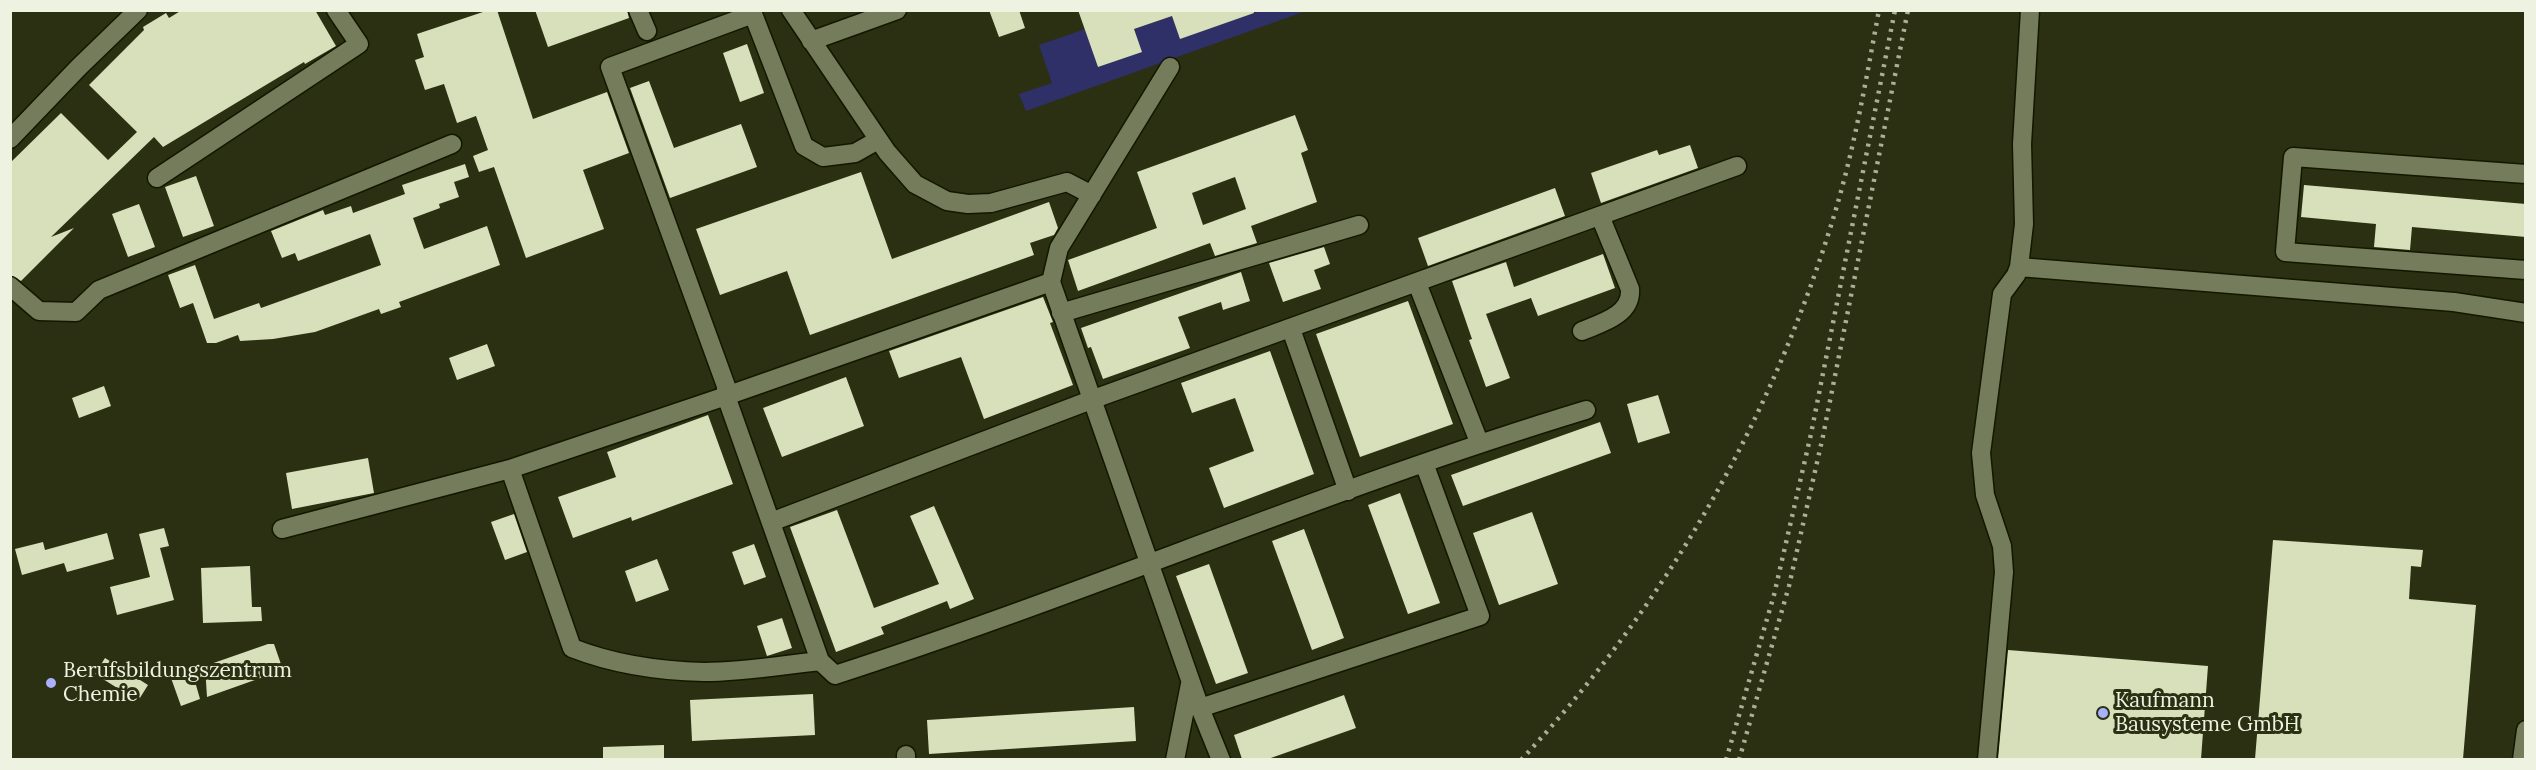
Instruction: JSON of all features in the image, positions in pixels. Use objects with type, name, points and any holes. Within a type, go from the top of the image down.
[{"type":"lane","points":[[10,139],[138,10]]},
{"type":"lane","points":[[156,178],[359,45],[336,10]]},
{"type":"lane","points":[[638,10],[647,32]]},
{"type":"lane","points":[[791,10],[878,140],[915,184],[947,201],[968,204],[991,203],[1067,182],[1092,195]]},
{"type":"lane","points":[[812,40],[897,10]]},
{"type":"lane","points":[[1987,759],[2004,572],[2002,546],[1985,495],[1981,453],[2002,294],[2019,267],[2024,224],[2022,144],[2030,10]]},
{"type":"lane","points":[[878,140],[855,153],[823,157],[804,146],[753,14],[610,67],[726,386],[726,396],[820,661],[835,675],[945,639],[1479,442],[1586,410]]},
{"type":"lane","points":[[1170,68],[1059,248],[1051,282],[1149,565],[1200,708],[1221,759]]},
{"type":"lane","points":[[10,286],[39,311],[76,312],[99,290],[452,144]]},
{"type":"lane","points":[[2526,174],[2292,157],[2285,252],[2526,270]]},
{"type":"lane","points":[[771,522],[1091,400],[1737,166]]},
{"type":"lane","points":[[1582,332],[1617,315],[1627,306],[1631,297],[1630,289],[1600,216]]},
{"type":"lane","points":[[1061,313],[1359,225]]},
{"type":"lane","points":[[2019,267],[2454,302],[2526,313]]},
{"type":"lane","points":[[282,529],[510,469],[1051,282]]},
{"type":"lane","points":[[1417,283],[1479,442]]},
{"type":"lane","points":[[1291,328],[1348,491]]},
{"type":"lane","points":[[1200,708],[1480,616],[1424,463]]},
{"type":"lane","points":[[510,469],[572,648],[593,656],[634,665],[705,672],[820,661]]},
{"type":"lane","points":[[1175,759],[1191,682]]},
{"type":"lane","points":[[2522,759],[2526,730]]},
{"type":"shaded area","points":[[1260,11],[1306,11],[1026,111],[1019,94],[1052,83],[1039,45],[1085,29],[1098,67],[1141,52],[1134,29],[1172,16],[1180,38]]},
{"type":"building","points":[[182,10],[315,10],[336,46],[305,64],[304,62],[163,147],[154,137],[51,237],[74,228],[21,281],[10,275],[10,163],[61,113],[108,160],[137,132],[89,85],[144,30],[143,27],[166,13],[169,18]]},
{"type":"building","points":[[489,10],[497,10],[533,119],[607,92],[629,153],[583,170],[604,229],[526,258],[494,167],[479,172],[473,156],[488,150],[476,116],[457,123],[444,84],[425,90],[415,60],[424,57],[417,34]]},
{"type":"building","points":[[535,10],[627,10],[629,18],[548,47]]},
{"type":"building","points":[[989,10],[1019,10],[1025,28],[999,37]]},
{"type":"building","points":[[1078,10],[1253,10],[1254,13],[1180,39],[1172,16],[1134,29],[1142,52],[1098,67]]},
{"type":"building","points":[[747,44],[764,93],[740,102],[723,53]]},
{"type":"building","points":[[649,81],[674,148],[741,124],[757,167],[670,198],[630,88]]},
{"type":"building","points":[[1295,115],[1308,150],[1301,153],[1317,202],[1251,226],[1257,243],[1215,256],[1210,243],[1078,291],[1068,260],[1157,228],[1137,172]],"holes":[[[1235,177],[1246,209],[1203,225],[1192,193]]]},
{"type":"building","points":[[1690,145],[1698,168],[1601,203],[1591,173],[1657,150],[1659,155]]},
{"type":"building","points":[[465,164],[469,177],[454,182],[459,197],[439,204],[440,208],[413,218],[424,249],[487,226],[500,265],[399,302],[401,307],[381,314],[379,309],[315,332],[273,339],[240,341],[238,335],[216,343],[207,343],[193,303],[180,308],[168,275],[195,265],[214,319],[259,303],[261,308],[381,265],[370,234],[298,261],[295,253],[282,258],[271,231],[323,210],[325,215],[351,206],[353,213],[405,194],[402,185]]},
{"type":"building","points":[[861,172],[892,259],[1049,202],[1058,228],[1054,235],[1030,243],[1034,255],[810,335],[787,271],[720,295],[696,229]]},
{"type":"building","points":[[196,176],[214,226],[183,237],[165,187]]},
{"type":"building","points":[[2304,185],[2526,204],[2526,237],[2412,227],[2410,250],[2374,247],[2376,224],[2301,217]]},
{"type":"building","points":[[1555,188],[1565,216],[1428,266],[1418,238]]},
{"type":"building","points":[[139,204],[155,247],[128,257],[112,214]]},
{"type":"building","points":[[1324,247],[1330,264],[1314,270],[1321,289],[1283,302],[1269,263]]},
{"type":"building","points":[[1603,254],[1615,288],[1538,316],[1531,298],[1486,314],[1510,378],[1486,387],[1469,340],[1472,339],[1452,281],[1506,262],[1514,287]]},
{"type":"building","points":[[1241,272],[1250,301],[1223,310],[1221,302],[1178,317],[1190,348],[1103,379],[1081,328]]},
{"type":"building","points":[[1043,297],[1073,385],[984,419],[961,357],[899,378],[889,351]]},
{"type":"building","points":[[1408,301],[1453,424],[1360,457],[1316,334]]},
{"type":"building","points":[[487,344],[495,366],[457,380],[449,358]]},
{"type":"building","points":[[1270,351],[1314,474],[1224,508],[1209,468],[1254,451],[1235,398],[1192,413],[1181,383]]},
{"type":"building","points":[[846,377],[864,426],[782,457],[763,408]]},
{"type":"building","points":[[104,386],[111,406],[79,418],[72,398]]},
{"type":"building","points":[[1658,395],[1670,433],[1638,443],[1627,404]]},
{"type":"building","points":[[708,415],[733,484],[632,521],[631,517],[573,538],[558,497],[616,477],[607,452]]},
{"type":"building","points":[[1600,422],[1611,453],[1463,506],[1451,475]]},
{"type":"building","points":[[368,458],[374,493],[292,509],[286,473]]},
{"type":"building","points":[[1400,493],[1440,603],[1408,614],[1368,505]]},
{"type":"building","points":[[934,506],[974,599],[950,609],[947,601],[881,627],[884,634],[836,652],[790,527],[837,510],[874,608],[939,584],[910,516]]},
{"type":"building","points":[[1532,512],[1558,584],[1499,605],[1473,533]]},
{"type":"building","points":[[514,514],[527,552],[505,560],[491,522]]},
{"type":"building","points":[[164,528],[169,546],[160,548],[174,600],[117,615],[110,587],[150,577],[139,534]]},
{"type":"building","points":[[1304,529],[1344,638],[1312,650],[1272,541]]},
{"type":"building","points":[[107,533],[114,559],[67,572],[64,563],[22,575],[15,549],[43,542],[45,550]]},
{"type":"building","points":[[2273,540],[2423,550],[2421,567],[2411,566],[2409,599],[2476,605],[2463,759],[2255,759]]},
{"type":"building","points":[[754,544],[766,577],[744,585],[732,552]]},
{"type":"building","points":[[657,559],[669,590],[636,602],[625,571]]},
{"type":"building","points":[[1209,564],[1248,673],[1216,684],[1176,576]]},
{"type":"building","points":[[250,566],[252,607],[261,607],[262,621],[203,623],[201,568]]},
{"type":"building","points":[[782,618],[792,648],[767,656],[757,626]]},
{"type":"building","points":[[268,644],[274,644],[283,670],[207,697],[205,666]]},
{"type":"building","name":"Kaufmann Bausysteme GmbH","points":[[2008,650],[2208,666],[2201,759],[1998,759]]},
{"type":"building","points":[[105,658],[148,685],[138,701],[95,674]]},
{"type":"building","points":[[192,671],[200,699],[181,706],[171,678]]},
{"type":"building","points":[[813,694],[815,735],[692,741],[690,700]]},
{"type":"building","points":[[1344,695],[1356,728],[1268,759],[1242,759],[1234,735]]},
{"type":"building","points":[[1134,707],[1136,741],[929,754],[927,720]]},
{"type":"building","points":[[664,745],[664,759],[603,759],[603,747]]},
{"type":"railway","points":[[1521,760],[1573,701],[1622,638],[1667,574],[1708,507],[1745,438],[1808,294],[1833,219],[1853,141],[1879,10]]},
{"type":"railway","points":[[1726,760],[1774,595],[1811,434],[1895,10]]},
{"type":"railway","points":[[1739,760],[1789,586],[1823,436],[1908,10]]},
{"type":"place","name":"Berufsbildungszentrum Chemie","points":[[51,683]]},
{"type":"place","name":"Kaufmann Bausysteme GmbH","points":[[2103,713]]}]
